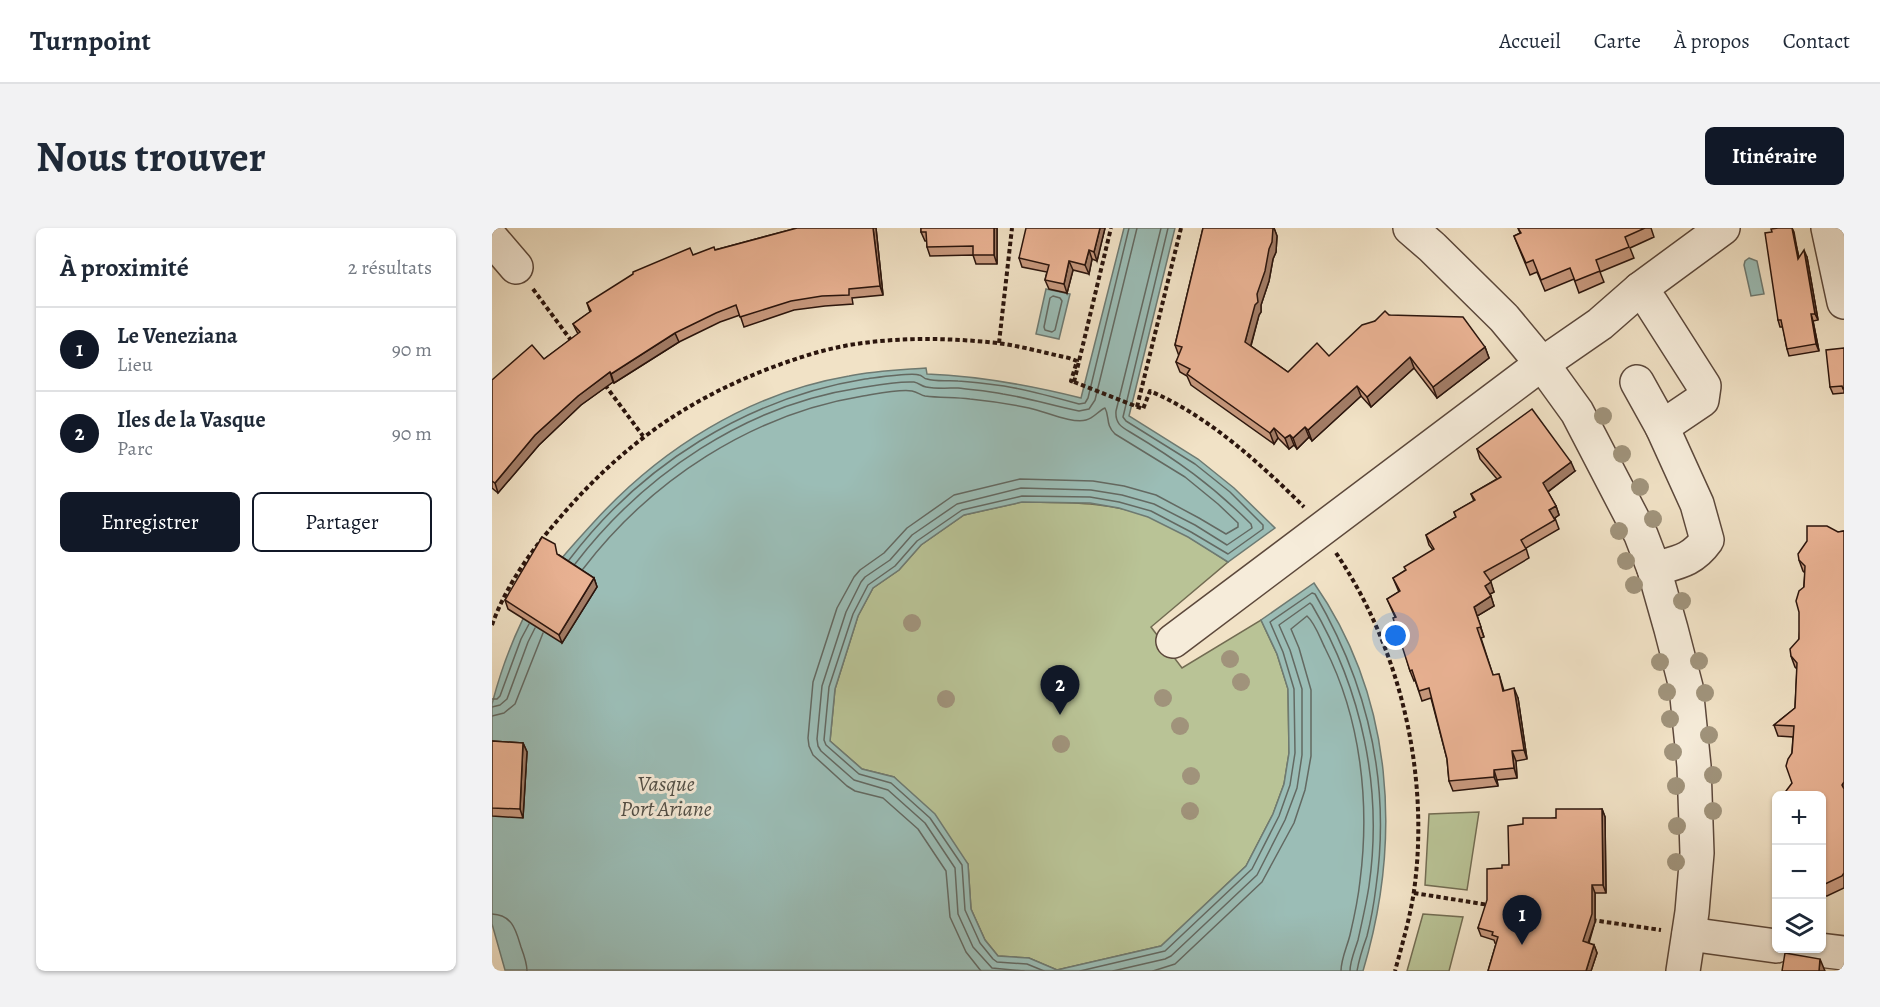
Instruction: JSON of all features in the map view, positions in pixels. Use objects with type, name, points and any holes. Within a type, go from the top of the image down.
[{"type":"street","points":[[1410,228],[1504,318],[1543,364],[1577,412],[1641,535],[1654,569],[1686,687],[1694,766],[1697,853],[1680,933],[1683,971]]},
{"type":"street","points":[[1173,641],[1543,364],[1600,324],[1640,289],[1722,228]]},
{"type":"street","points":[[1828,228],[1844,302]]},
{"type":"street","points":[[492,239],[516,267]]},
{"type":"street","points":[[1640,289],[1704,386],[1702,400],[1662,427]]},
{"type":"street","points":[[1637,382],[1662,427],[1697,504],[1707,540],[1697,553],[1680,562],[1654,569]]},
{"type":"street","points":[[1680,933],[1772,945]]},
{"type":"street","points":[[1826,951],[1844,953]]},
{"type":"path","points":[[999,343],[1012,228]]},
{"type":"path","points":[[1074,382],[1112,228]]},
{"type":"path","points":[[1137,407],[1181,228]]},
{"type":"path","points":[[516,267],[580,352]]},
{"type":"path","points":[[492,625],[521,567],[579,495],[644,436],[709,395],[736,381],[803,356],[856,344],[913,340],[999,343],[1077,361],[1071,381],[1143,409],[1150,391],[1162,396],[1210,426],[1280,483],[1324,528],[1368,608],[1396,681],[1407,725],[1415,778],[1417,867],[1414,893],[1395,971]]},
{"type":"path","points":[[601,380],[644,436]]},
{"type":"path","points":[[1414,893],[1496,906]]},
{"type":"path","points":[[1589,919],[1680,933]]},
{"type":"green space","points":[[1022,502],[1101,505],[1132,511],[1189,537],[1228,562],[1151,627],[1182,668],[1261,620],[1277,654],[1288,689],[1289,753],[1284,784],[1273,814],[1246,866],[1161,946],[1057,970],[1029,958],[998,956],[985,940],[971,909],[968,864],[894,777],[862,769],[830,741],[835,689],[858,616],[873,588],[899,570],[921,545],[964,515]]},
{"type":"green space","points":[[1479,812],[1467,890],[1425,885],[1429,814]]},
{"type":"green space","points":[[1423,914],[1463,917],[1449,971],[1407,971]]},
{"type":"water","name":"Vasque Port Ariane","points":[[1124,228],[1175,228],[1129,416],[1198,459],[1234,488],[1275,528],[1228,562],[1188,537],[1148,517],[1119,508],[1090,503],[1022,502],[964,515],[921,545],[899,570],[873,588],[858,616],[835,689],[830,741],[862,769],[894,777],[935,814],[968,864],[971,909],[985,940],[998,956],[1029,958],[1057,970],[1161,946],[1246,866],[1273,814],[1284,784],[1289,753],[1288,689],[1277,654],[1261,620],[1314,583],[1341,627],[1361,674],[1375,722],[1383,771],[1386,821],[1383,871],[1375,921],[1363,971],[505,970],[492,924],[492,704],[517,631],[538,591],[564,556],[619,496],[677,448],[742,410],[812,384],[868,373],[926,368],[927,374],[1005,382],[1081,398]]},
{"type":"water","points":[[1749,258],[1757,261],[1764,294],[1751,296],[1744,265]]},
{"type":"water","points":[[1046,289],[1070,294],[1059,339],[1036,334]]},
{"type":"building","points":[[797,228],[873,228],[880,286],[849,289],[849,295],[791,301],[740,317],[736,305],[675,333],[611,374],[610,372],[578,396],[535,435],[495,483],[492,481],[492,380],[532,345],[544,359],[580,332],[573,324],[591,311],[587,303],[633,272],[690,248],[693,255],[714,247],[715,250]]},
{"type":"building","points":[[921,228],[994,228],[994,255],[973,255],[973,246],[927,247],[926,232],[921,232]]},
{"type":"building","points":[[1026,228],[1100,228],[1094,252],[1089,250],[1085,265],[1069,261],[1064,284],[1045,280],[1049,265],[1019,258]]},
{"type":"building","points":[[1203,228],[1273,228],[1265,271],[1257,294],[1258,302],[1255,305],[1245,342],[1288,372],[1317,343],[1329,356],[1362,325],[1375,321],[1385,311],[1389,315],[1463,317],[1485,347],[1433,387],[1410,357],[1367,397],[1357,386],[1308,430],[1305,427],[1293,438],[1290,435],[1285,438],[1274,428],[1270,433],[1187,374],[1190,369],[1176,362],[1182,347],[1175,345]]},
{"type":"building","points":[[1518,228],[1645,228],[1625,237],[1629,247],[1596,260],[1600,271],[1575,281],[1570,268],[1541,280],[1533,260],[1526,263],[1514,236],[1521,233]]},
{"type":"building","points":[[1778,228],[1792,228],[1798,259],[1804,250],[1815,314],[1811,314],[1816,344],[1787,349],[1781,320],[1778,320],[1765,233]]},
{"type":"building","points":[[1844,348],[1844,389],[1842,386],[1830,387],[1826,350]]},
{"type":"building","points":[[1532,409],[1571,462],[1543,483],[1556,506],[1549,510],[1555,520],[1521,540],[1526,549],[1484,572],[1491,582],[1485,586],[1491,596],[1474,607],[1481,627],[1477,628],[1493,675],[1499,674],[1503,691],[1514,688],[1524,750],[1512,751],[1514,768],[1494,770],[1494,777],[1449,781],[1447,759],[1429,688],[1419,691],[1393,618],[1396,617],[1387,599],[1400,591],[1393,578],[1406,570],[1404,567],[1434,549],[1426,535],[1456,517],[1454,512],[1475,500],[1471,494],[1501,477],[1477,449]]},
{"type":"building","points":[[1807,526],[1827,526],[1838,532],[1844,531],[1844,782],[1842,785],[1844,789],[1844,873],[1826,884],[1826,791],[1786,791],[1792,783],[1786,766],[1792,753],[1794,726],[1774,725],[1795,708],[1797,663],[1791,656],[1790,649],[1799,639],[1799,612],[1796,601],[1799,591],[1804,587],[1805,566],[1799,560],[1798,554],[1807,541]]},
{"type":"building","points":[[542,537],[555,544],[557,554],[594,578],[559,635],[505,600]]},
{"type":"building","points":[[492,741],[523,743],[520,809],[492,808]]},
{"type":"building","points":[[1556,809],[1602,809],[1603,885],[1592,885],[1592,914],[1583,941],[1594,945],[1586,971],[1488,971],[1498,937],[1492,935],[1493,932],[1478,928],[1487,900],[1487,869],[1509,865],[1508,826],[1523,824],[1523,818],[1556,818]]},
{"type":"building","points":[[1785,953],[1820,959],[1819,971],[1782,971]]},
{"type":"place","name":"Iles de la Vasque","points":[[1060,715]]},
{"type":"place","name":"Le Veneziana","points":[[1522,945]]}]
